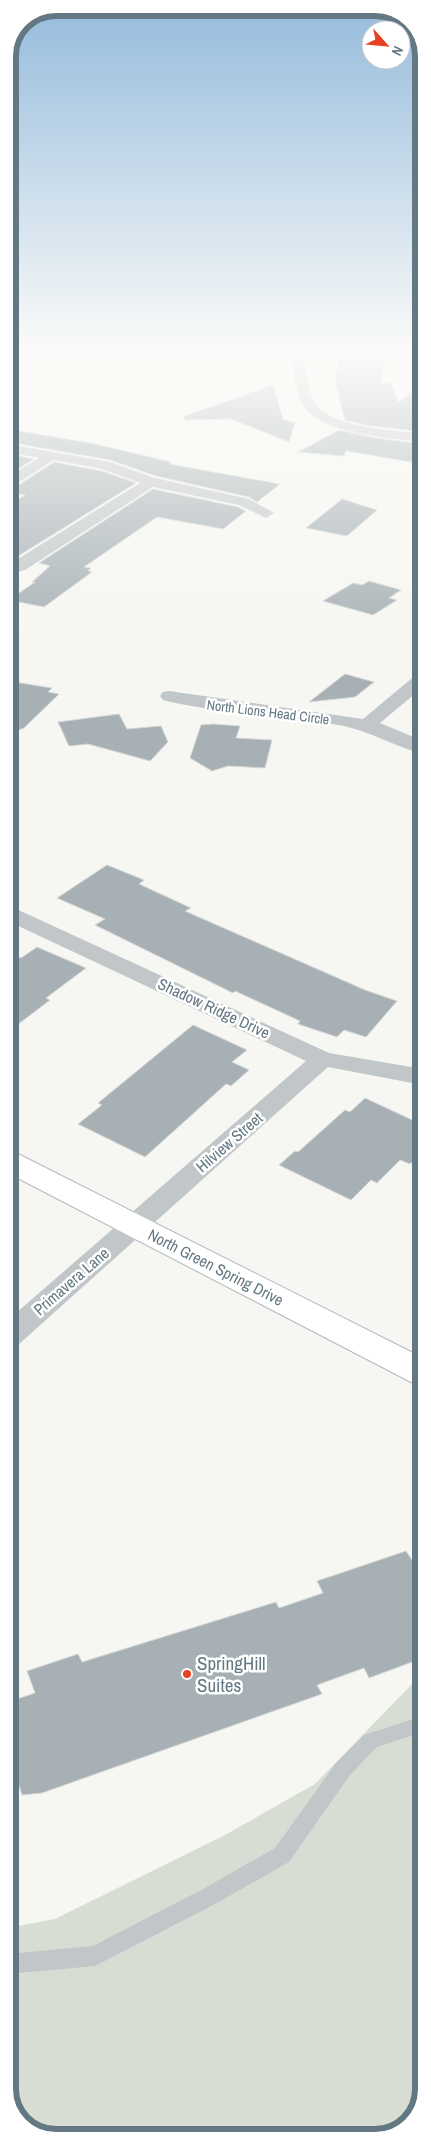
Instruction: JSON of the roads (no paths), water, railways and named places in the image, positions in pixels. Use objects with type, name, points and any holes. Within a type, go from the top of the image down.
[{"type":"main road","name":"North Green Spring Drive","points":[[17,1165],[415,1369]]},
{"type":"street","points":[[20,450],[105,465],[151,482],[244,502],[266,513]]},
{"type":"street","points":[[16,478],[53,456]]},
{"type":"street","points":[[16,568],[151,482]]},
{"type":"street","points":[[367,725],[414,685]]},
{"type":"street","name":"North Lions Head Circle","points":[[168,696],[209,705],[284,712],[367,725],[414,744]]},
{"type":"street","name":"Shadow Ridge Drive","points":[[16,918],[323,1059],[415,1075]]},
{"type":"street","name":"Hilview Street","points":[[134,1225],[323,1059]]},
{"type":"street","name":"Primavera Lane","points":[[17,1329],[134,1225]]},
{"type":"lane","points":[[17,1963],[94,1956],[210,1896],[282,1855],[343,1769],[371,1741],[415,1727]]},
{"type":"place","name":"SpringHill Suites","points":[[187,1674]]}]
